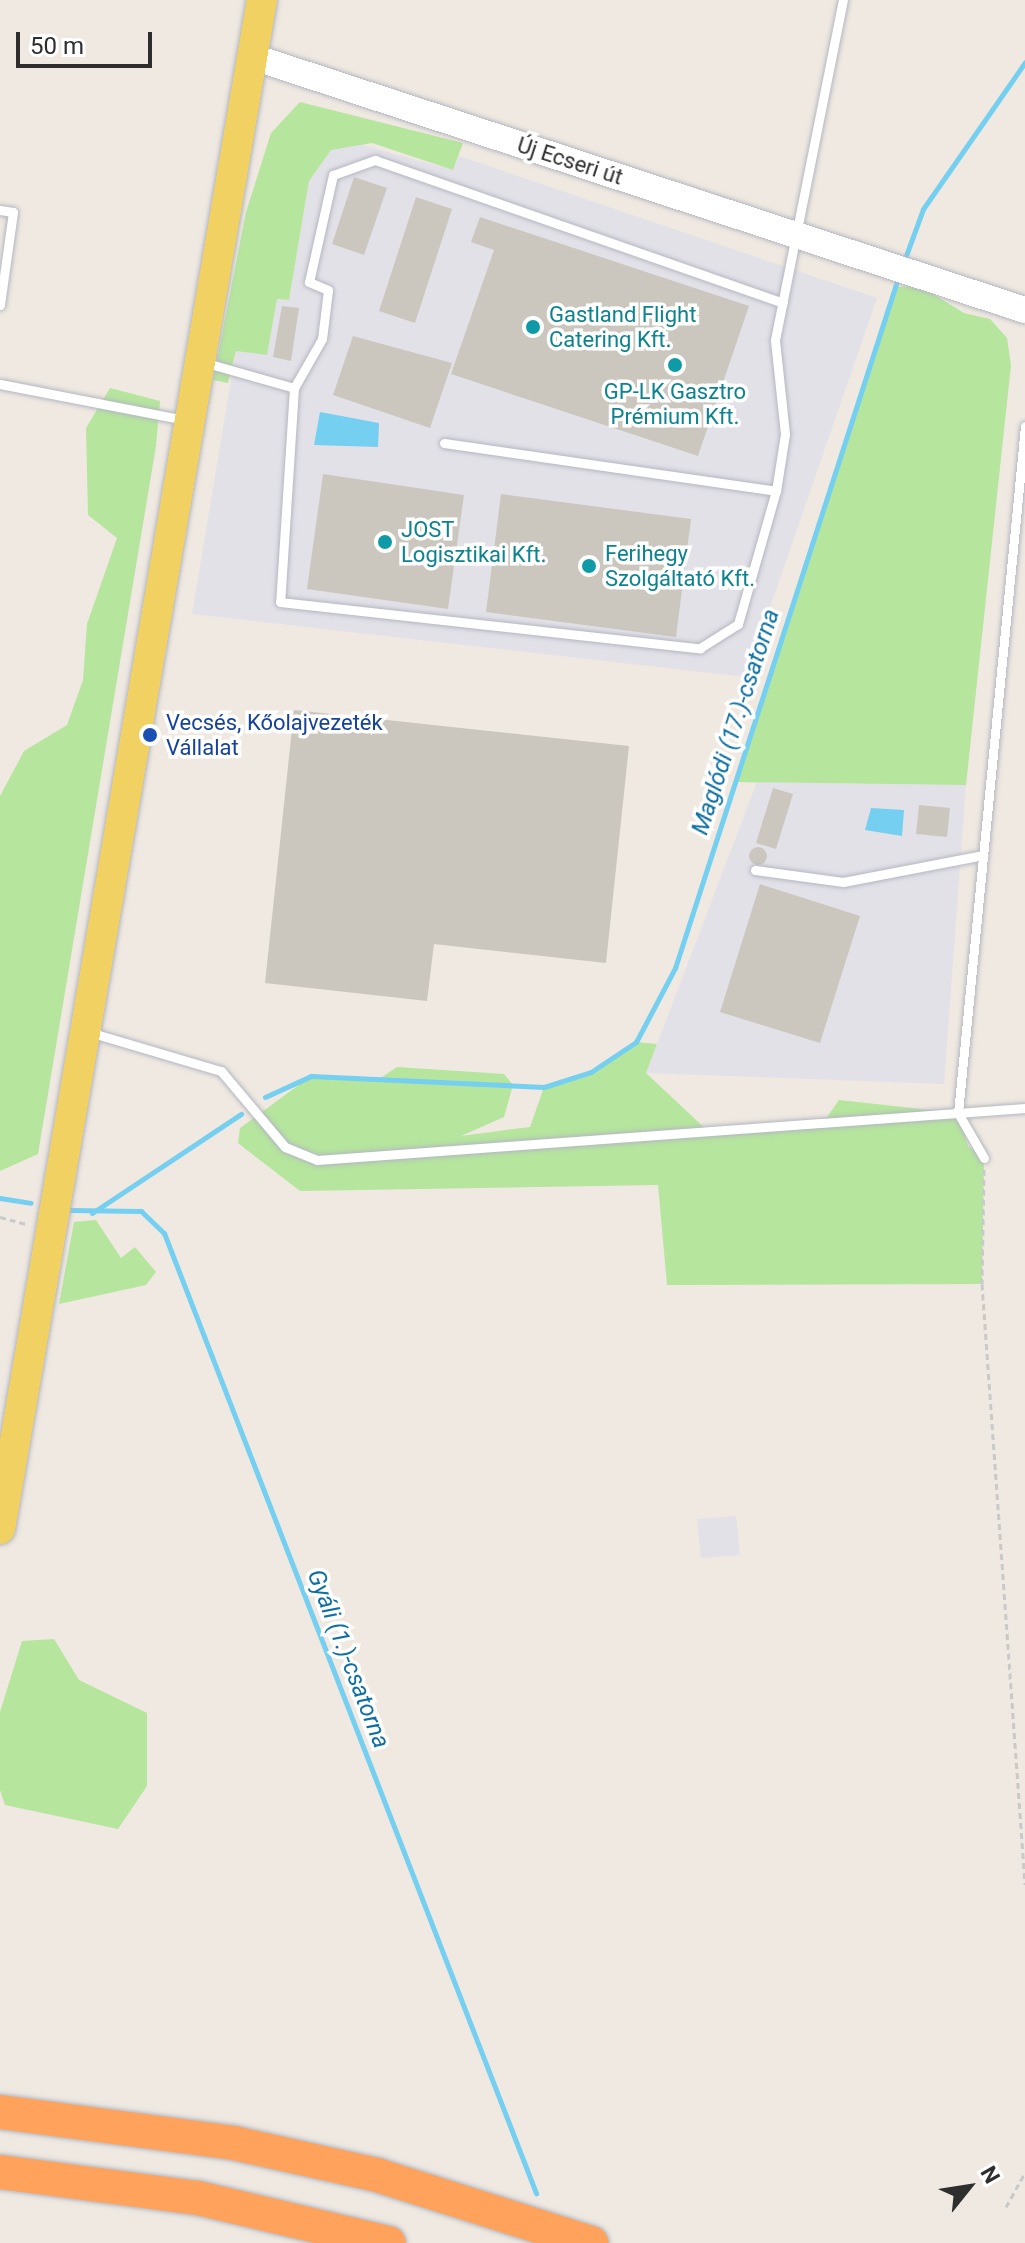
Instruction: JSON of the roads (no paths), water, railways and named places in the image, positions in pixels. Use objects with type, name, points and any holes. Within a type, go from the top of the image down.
[{"type":"highway","points":[[0,2112],[234,2143],[377,2175],[591,2243]]},
{"type":"highway","points":[[0,2172],[198,2198],[389,2243]]},
{"type":"main road","points":[[0,1529],[185,420],[262,0]]},
{"type":"main road","name":"Új Ecseri út","points":[[253,57],[1025,310]]},
{"type":"lane","points":[[783,303],[375,160],[333,175],[309,282],[328,290],[322,339],[294,388],[280,602],[700,648],[738,624],[776,491],[785,434],[775,340],[799,236],[843,0]]},
{"type":"lane","points":[[0,210],[13,212],[0,305]]},
{"type":"lane","points":[[196,360],[294,388]]},
{"type":"lane","points":[[0,384],[185,420]]},
{"type":"lane","points":[[984,1158],[958,1113],[1025,426]]},
{"type":"lane","points":[[444,443],[776,491]]},
{"type":"lane","points":[[755,870],[843,882],[983,855]]},
{"type":"lane","points":[[81,1030],[221,1071],[285,1147],[317,1160],[1025,1108]]},
{"type":"water","points":[[320,412],[379,423],[378,447],[314,445]]},
{"type":"water","points":[[871,808],[904,810],[902,836],[865,830]]},
{"type":"waterway","name":"Maglódi (17.)-csatorna","points":[[904,261],[923,209],[1025,62]]},
{"type":"waterway","name":"Maglódi (17.)-csatorna","points":[[265,1097],[311,1076],[544,1087],[591,1072],[636,1042],[675,968],[898,278]]},
{"type":"waterway","name":"Maglódi (17.)-csatorna","points":[[92,1213],[241,1114]]},
{"type":"waterway","name":"Gyáli (1.)-csatorna","points":[[0,1198],[31,1203]]},
{"type":"waterway","name":"Gyáli (1.)-csatorna","points":[[71,1210],[141,1211],[164,1233],[536,2193]]},
{"type":"place","name":"Gastland Flight Catering Kft.","points":[[533,327]]},
{"type":"place","name":"GP-LK Gasztro Prémium Kft.","points":[[675,365]]},
{"type":"place","name":"JOST Logisztikai Kft.","points":[[385,542]]},
{"type":"place","name":"Ferihegy Szolgáltató Kft.","points":[[589,566]]},
{"type":"place","name":"Vecsés, Kőolajvezeték Vállalat","points":[[150,735]]}]
